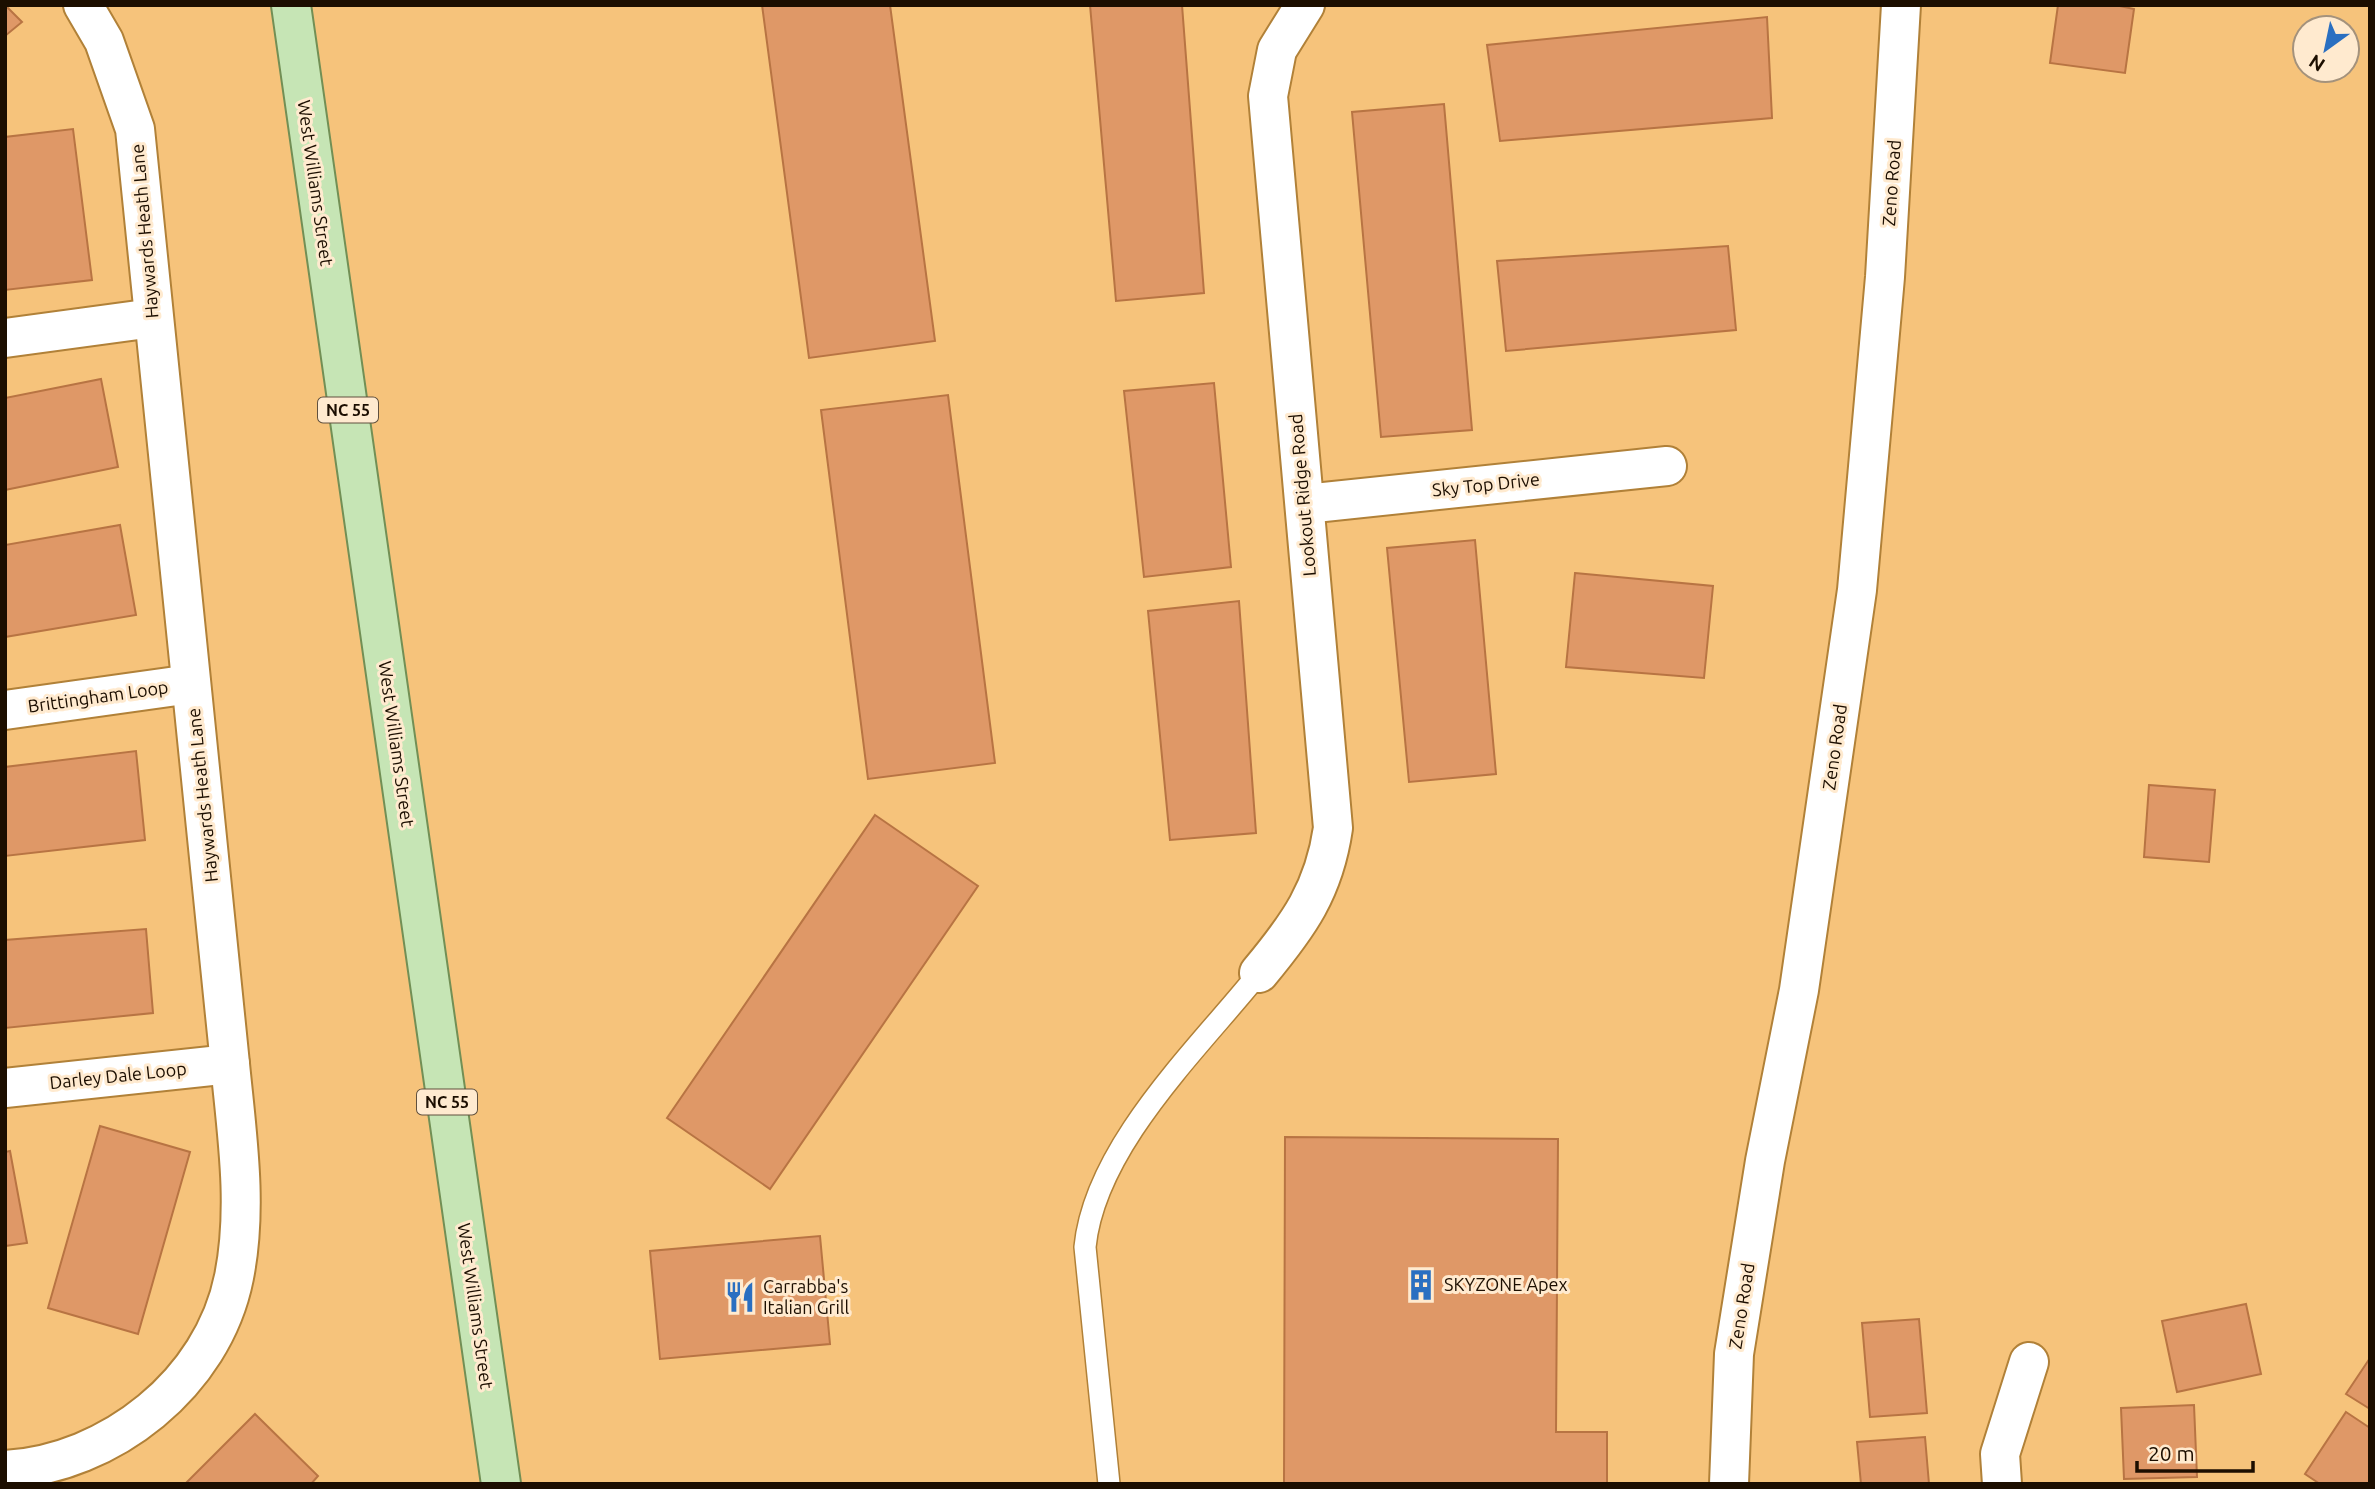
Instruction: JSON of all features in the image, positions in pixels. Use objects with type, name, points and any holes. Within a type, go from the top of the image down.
[{"type":"main road","name":"West Williams Street","points":[[291,5],[500,1484]]},
{"type":"street","name":"Haywards Heath Lane","points":[[5,1470],[45,1464],[84,1453],[120,1435],[152,1412],[180,1383],[201,1354],[221,1315],[234,1279],[240,1231],[240,1174],[230,1064],[135,129],[104,41],[83,5]]},
{"type":"street","name":"Lookout Ridge Road","points":[[1259,973],[1303,917],[1320,885],[1328,861],[1333,828],[1268,96],[1277,50],[1305,5]]},
{"type":"street","name":"Zeno Road","points":[[1729,1484],[1734,1354],[1765,1161],[1799,990],[1857,590],[1886,264],[1901,5]]},
{"type":"street","points":[[5,338],[153,318]]},
{"type":"street","name":"Sky Top Drive","points":[[1305,504],[1667,466]]},
{"type":"street","name":"Brittingham Loop","points":[[5,710],[191,684]]},
{"type":"street","name":"Darley Dale Loop","points":[[5,1088],[230,1064]]},
{"type":"street","points":[[2002,1484],[2000,1454],[2029,1362]]},
{"type":"lane","points":[[1109,1484],[1085,1247],[1091,1212],[1127,1140],[1153,1101],[1259,973]]},
{"type":"building","points":[[5,5],[22,22],[5,36]]},
{"type":"building","points":[[762,5],[890,5],[935,341],[809,358]]},
{"type":"building","points":[[1090,5],[1182,5],[1204,293],[1116,301]]},
{"type":"building","points":[[2058,5],[2115,5],[2134,9],[2125,73],[2050,63]]},
{"type":"building","points":[[1767,17],[1772,118],[1500,141],[1487,45]]},
{"type":"building","points":[[1444,104],[1472,430],[1381,437],[1352,112]]},
{"type":"building","points":[[73,129],[92,280],[5,290],[5,137]]},
{"type":"building","points":[[1728,246],[1736,330],[1506,351],[1497,261]]},
{"type":"building","points":[[101,379],[118,467],[5,490],[5,398]]},
{"type":"building","points":[[1214,383],[1231,567],[1144,577],[1124,391]]},
{"type":"building","points":[[948,395],[995,763],[868,779],[821,410]]},
{"type":"building","points":[[120,525],[136,615],[5,637],[5,545]]},
{"type":"building","points":[[1475,540],[1496,774],[1409,782],[1387,548]]},
{"type":"building","points":[[1575,573],[1713,586],[1704,678],[1566,667]]},
{"type":"building","points":[[1239,601],[1256,833],[1170,840],[1148,611]]},
{"type":"building","points":[[136,751],[145,840],[5,856],[5,767]]},
{"type":"building","points":[[2149,785],[2215,790],[2209,862],[2144,857]]},
{"type":"building","points":[[875,815],[978,886],[770,1189],[667,1118]]},
{"type":"building","points":[[146,929],[153,1013],[5,1028],[5,940]]},
{"type":"building","points":[[100,1126],[190,1152],[138,1334],[48,1308]]},
{"type":"building","name":"SKYZONE Apex","points":[[1285,1137],[1558,1139],[1556,1432],[1607,1432],[1607,1484],[1284,1484]]},
{"type":"building","points":[[10,1151],[27,1243],[5,1246],[5,1152]]},
{"type":"building","name":"Carrabba's Italian Grill","points":[[820,1236],[830,1344],[660,1359],[650,1251]]},
{"type":"building","points":[[2246,1304],[2261,1374],[2177,1392],[2162,1321]]},
{"type":"building","points":[[1919,1319],[1927,1413],[1870,1417],[1862,1323]]},
{"type":"building","points":[[2370,1358],[2370,1409],[2346,1394]]},
{"type":"building","points":[[2194,1405],[2197,1477],[2124,1479],[2121,1408]]},
{"type":"building","points":[[2346,1412],[2370,1428],[2370,1484],[2320,1484],[2305,1474]]},
{"type":"building","points":[[255,1414],[318,1476],[311,1484],[185,1484]]},
{"type":"building","points":[[1925,1437],[1929,1484],[1861,1484],[1857,1442]]},
{"type":"place","name":"SKYZONE Apex","points":[[1421,1285]]},
{"type":"place","name":"Carrabba's Italian Grill","points":[[740,1297]]}]
